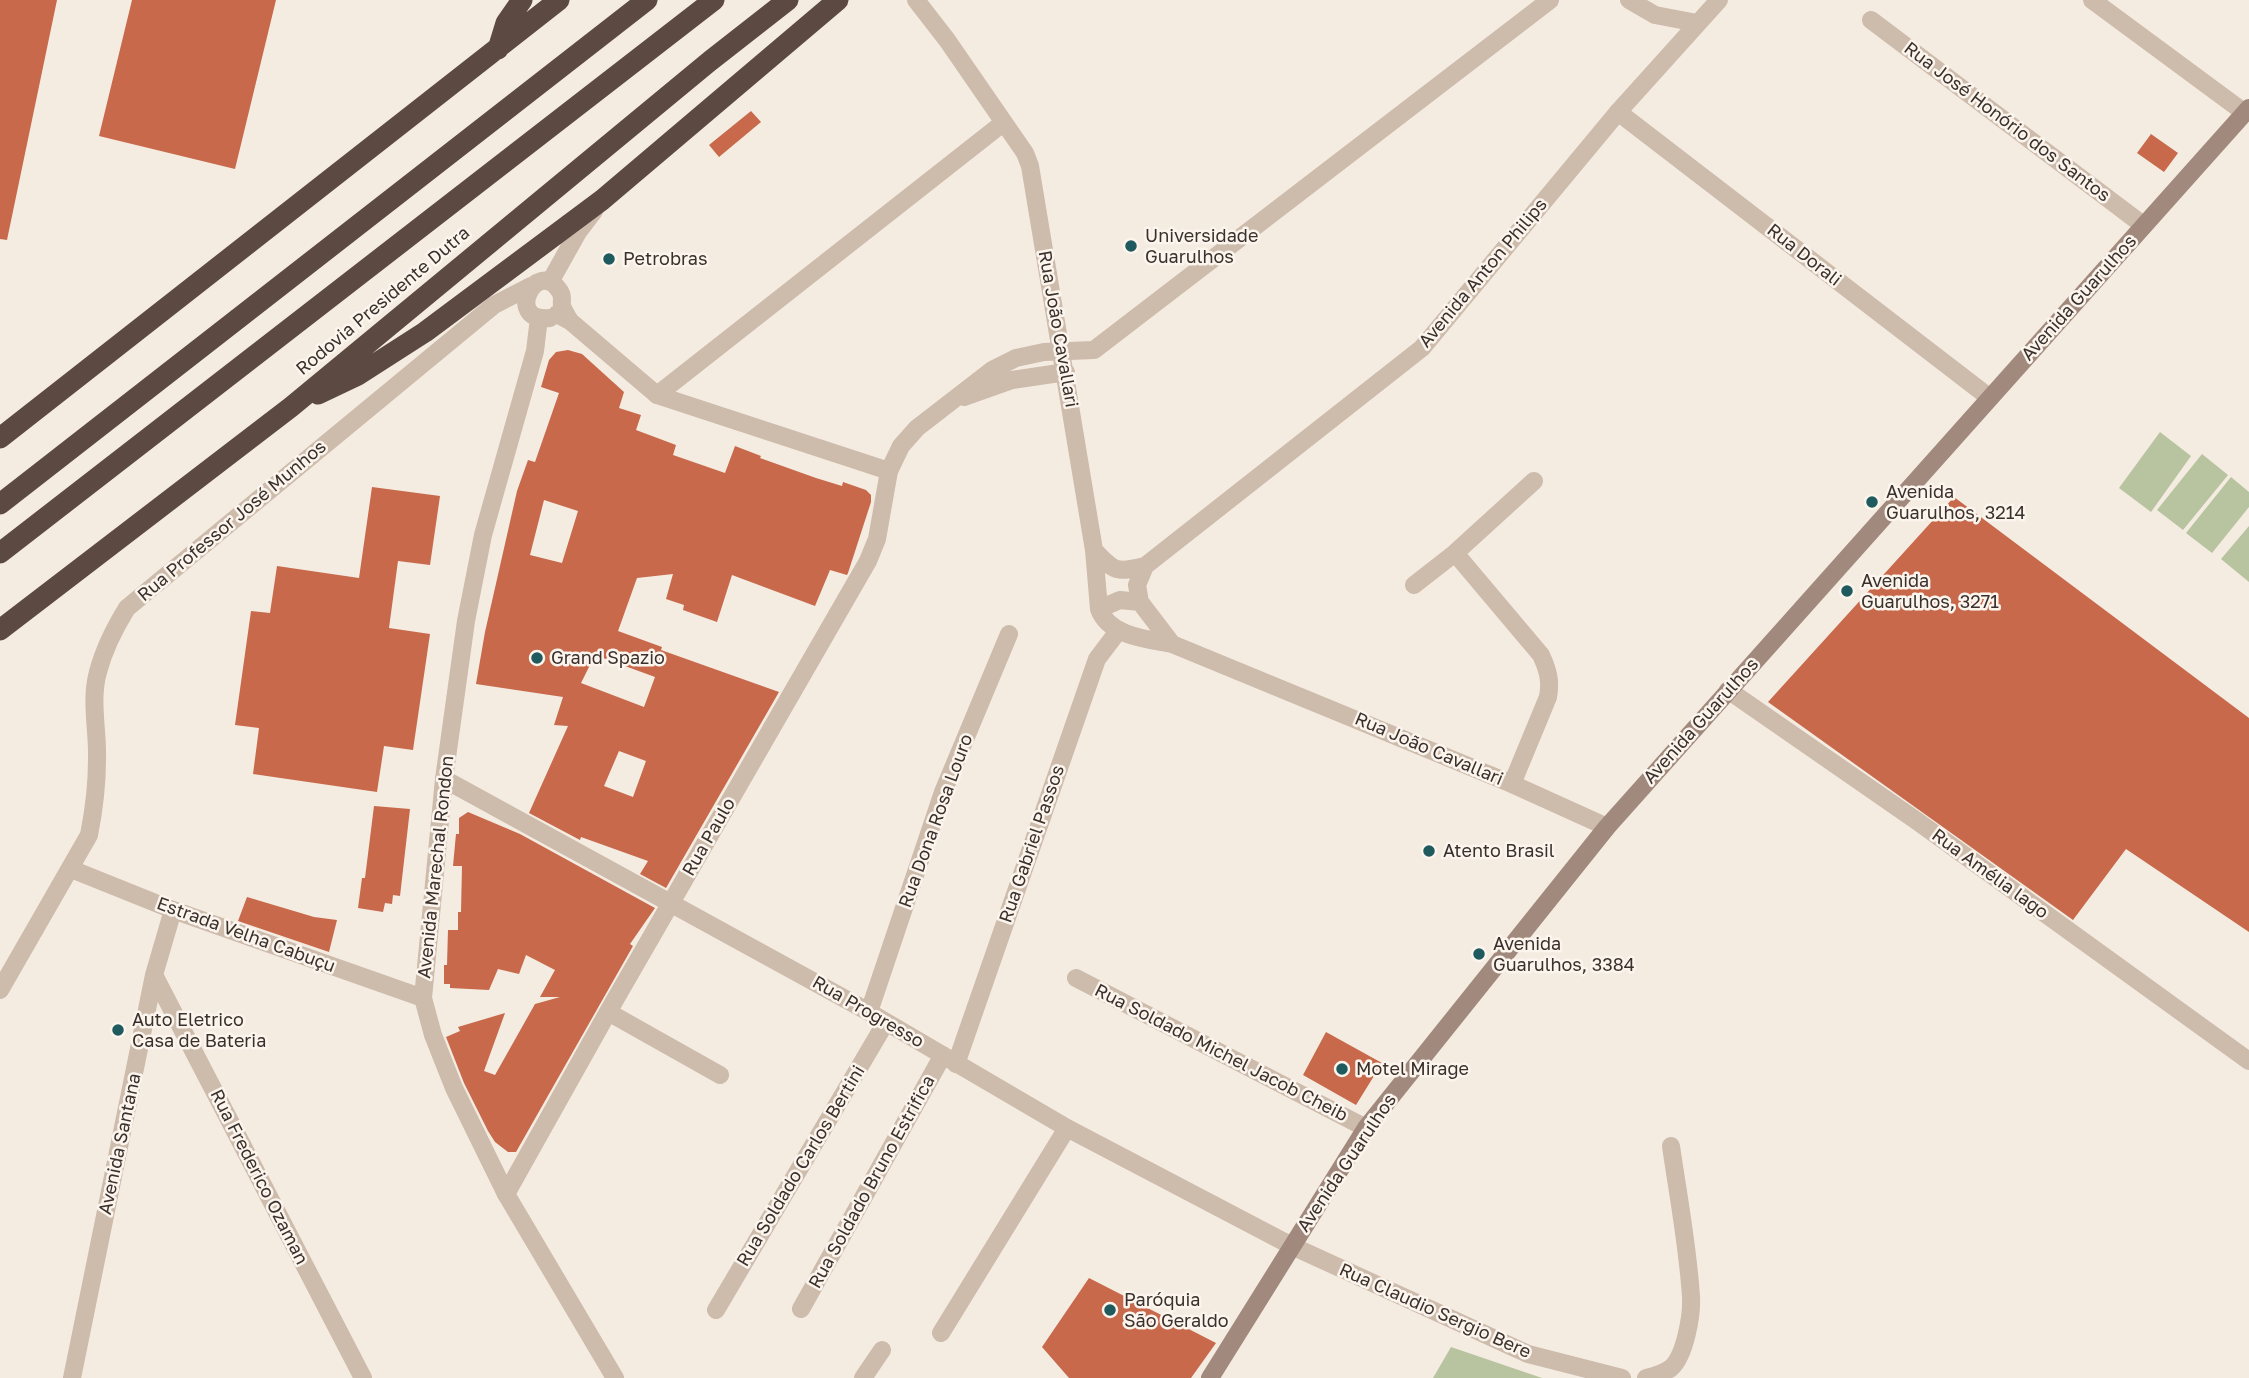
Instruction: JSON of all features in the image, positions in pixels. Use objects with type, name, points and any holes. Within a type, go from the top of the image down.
[{"type":"highway","points":[[498,49],[506,23],[522,0]]},
{"type":"highway","points":[[0,438],[559,0]]},
{"type":"highway","points":[[0,504],[647,0]]},
{"type":"highway","name":"Rodovia Presidente Dutra","points":[[0,553],[714,0]]},
{"type":"highway","name":"Rodovia Presidente Dutra","points":[[0,630],[291,407],[710,61],[788,0]]},
{"type":"highway","points":[[291,407],[358,375],[425,332],[602,200],[838,0]]},
{"type":"main road","name":"Avenida Guarulhos","points":[[1216,1376],[1292,1246],[1366,1128],[1607,827],[2247,110]]},
{"type":"street","name":"Rua João Cavallari","points":[[916,0],[1025,153],[1030,166],[1094,550],[1099,609]]},
{"type":"street","points":[[953,401],[974,381],[1016,358],[1061,351],[1094,350],[1550,0]]},
{"type":"street","points":[[1629,0],[1655,15],[1697,23]]},
{"type":"street","name":"Avenida Anton Philips","points":[[1145,566],[1422,348],[1618,112],[1719,0]]},
{"type":"street","points":[[2092,0],[2247,110]]},
{"type":"street","points":[[1655,15],[1676,46]]},
{"type":"street","name":"Rua José Honório dos Santos","points":[[1871,20],[2143,225]]},
{"type":"street","name":"Rua Dorali","points":[[1618,112],[1990,398]]},
{"type":"street","points":[[657,395],[1003,123]]},
{"type":"street","points":[[550,282],[578,232],[602,200]]},
{"type":"street","points":[[563,313],[548,318],[539,318],[531,313],[526,304],[526,295],[531,286],[550,282],[558,287],[563,296],[563,313],[657,395],[889,471]]},
{"type":"street","name":"Rua Professor José Munhos","points":[[0,990],[89,835],[94,809],[97,759],[97,675],[110,637],[127,608],[494,305],[531,286]]},
{"type":"street","points":[[494,305],[526,304]]},
{"type":"street","name":"Avenida Marechal Rondon","points":[[539,318],[535,351],[483,536],[466,621],[444,779],[423,998],[433,1035],[454,1088],[506,1194],[615,1378]]},
{"type":"street","points":[[953,401],[1012,380],[1066,372]]},
{"type":"street","name":"Rua Paulo","points":[[506,1194],[868,561],[877,539],[889,471],[901,446],[917,428],[953,401]]},
{"type":"street","points":[[1414,584],[1455,553],[1534,481]]},
{"type":"street","points":[[1094,550],[1115,569],[1124,571],[1145,566]]},
{"type":"street","points":[[1455,553],[1541,655],[1548,669],[1548,697],[1512,784]]},
{"type":"street","points":[[1145,566],[1137,585],[1140,602],[1172,644]]},
{"type":"street","points":[[1119,631],[1102,617],[1099,609],[1120,600],[1140,602]]},
{"type":"street","name":"Rua João Cavallari","points":[[1119,631],[1172,644],[1512,784],[1607,827]]},
{"type":"street","name":"Rua Gabriel Passos","points":[[949,1060],[1097,659],[1119,631]]},
{"type":"street","name":"Rua Dona Rosa Louro","points":[[869,1012],[943,792],[1009,634]]},
{"type":"street","name":"Rua Amélia lago","points":[[1728,690],[1917,821],[2249,1061]]},
{"type":"street","name":"Rua Progresso","points":[[444,779],[869,1012],[1067,1128],[1292,1246]]},
{"type":"street","name":"Estrada Velha Cabuçu","points":[[71,869],[173,911],[423,998]]},
{"type":"street","name":"Avenida Santana","points":[[72,1378],[154,975],[173,911]]},
{"type":"street","name":"Rua Frederico Ozaman","points":[[154,975],[363,1378]]},
{"type":"street","name":"Rua Soldado Michel Jacob Cheib","points":[[1076,978],[1366,1128]]},
{"type":"street","points":[[608,1012],[720,1075]]},
{"type":"street","name":"Rua Soldado Carlos Bertini","points":[[716,1310],[886,1022]]},
{"type":"street","name":"Rua Soldado Bruno Estrifica","points":[[801,1309],[949,1060]]},
{"type":"street","points":[[941,1333],[1067,1128]]},
{"type":"street","points":[[1646,1378],[1659,1375],[1673,1367],[1689,1325],[1691,1298],[1671,1146]]},
{"type":"street","name":"Rua Claudio Sergio Bere","points":[[1292,1246],[1528,1354],[1622,1378]]},
{"type":"street","points":[[863,1378],[882,1350]]},
{"type":"green space","points":[[2160,432],[2191,456],[2151,512],[2119,488]]},
{"type":"green space","points":[[2202,454],[2228,475],[2183,530],[2157,510]]},
{"type":"green space","points":[[2231,477],[2249,492],[2249,507],[2212,553],[2186,533]]},
{"type":"green space","points":[[2249,526],[2249,582],[2221,559]]},
{"type":"green space","points":[[1451,1347],[1542,1378],[1433,1378]]},
{"type":"building","points":[[0,0],[57,0],[7,240],[0,239]]},
{"type":"building","points":[[132,0],[276,0],[235,169],[99,136]]},
{"type":"building","points":[[751,111],[761,122],[719,157],[709,145]]},
{"type":"building","points":[[2151,134],[2178,153],[2164,172],[2137,153]]},
{"type":"building","points":[[568,350],[582,354],[624,392],[619,408],[641,415],[636,430],[676,445],[673,455],[725,473],[735,446],[816,478],[842,486],[843,482],[866,490],[871,495],[847,575],[830,570],[815,606],[732,575],[717,622],[683,610],[684,605],[666,599],[673,574],[637,578],[618,631],[662,647],[661,650],[779,692],[666,888],[640,874],[648,861],[581,837],[580,840],[529,813],[568,726],[554,725],[563,697],[476,684],[517,491],[528,460],[535,462],[559,393],[541,387],[549,360],[556,352]],"holes":[[[544,500],[578,511],[562,563],[530,555]],[[595,655],[655,677],[644,707],[581,683]],[[619,751],[646,761],[633,797],[604,786]]]},
{"type":"building","points":[[372,487],[440,496],[430,565],[398,561],[389,628],[430,634],[413,750],[384,746],[377,792],[253,774],[259,728],[235,725],[251,611],[270,613],[277,566],[359,578]]},
{"type":"building","points":[[1954,497],[2249,718],[2249,932],[2126,849],[2073,920],[1768,702]]},
{"type":"building","points":[[374,806],[410,809],[400,896],[393,895],[392,904],[385,903],[383,912],[358,908],[362,878],[365,878]]},
{"type":"building","points":[[468,812],[520,834],[655,908],[630,944],[633,946],[516,1152],[508,1152],[495,1142],[488,1131],[464,1083],[446,1037],[460,1031],[458,1027],[505,1013],[484,1071],[495,1075],[535,1004],[560,997],[540,997],[555,970],[526,955],[519,974],[498,969],[489,990],[450,988],[450,984],[444,984],[448,930],[458,930],[458,912],[461,912],[462,866],[453,866],[456,834],[459,834],[459,818]]},
{"type":"building","points":[[247,897],[314,917],[337,920],[329,952],[238,921]]},
{"type":"building","name":"Motel Mirage","points":[[1326,1032],[1382,1063],[1356,1105],[1303,1075]]},
{"type":"building","name":"Paróquia São Geraldo","points":[[1089,1278],[1216,1343],[1191,1378],[1069,1378],[1042,1347]]},
{"type":"place","name":"Universidade Guarulhos","points":[[1131,246]]},
{"type":"place","name":"Petrobras","points":[[609,259]]},
{"type":"place","name":"Avenida Guarulhos, 3214","points":[[1872,502]]},
{"type":"place","name":"Avenida Guarulhos, 3271","points":[[1847,591]]},
{"type":"place","name":"Grand Spazio","points":[[537,658]]},
{"type":"place","name":"Atento Brasil","points":[[1429,851]]},
{"type":"place","name":"Avenida Guarulhos, 3384","points":[[1479,954]]},
{"type":"place","name":"Auto Eletrico Casa de Bateria","points":[[118,1030]]},
{"type":"place","name":"Motel Mirage","points":[[1342,1069]]},
{"type":"place","name":"Paróquia São Geraldo","points":[[1110,1310]]}]
